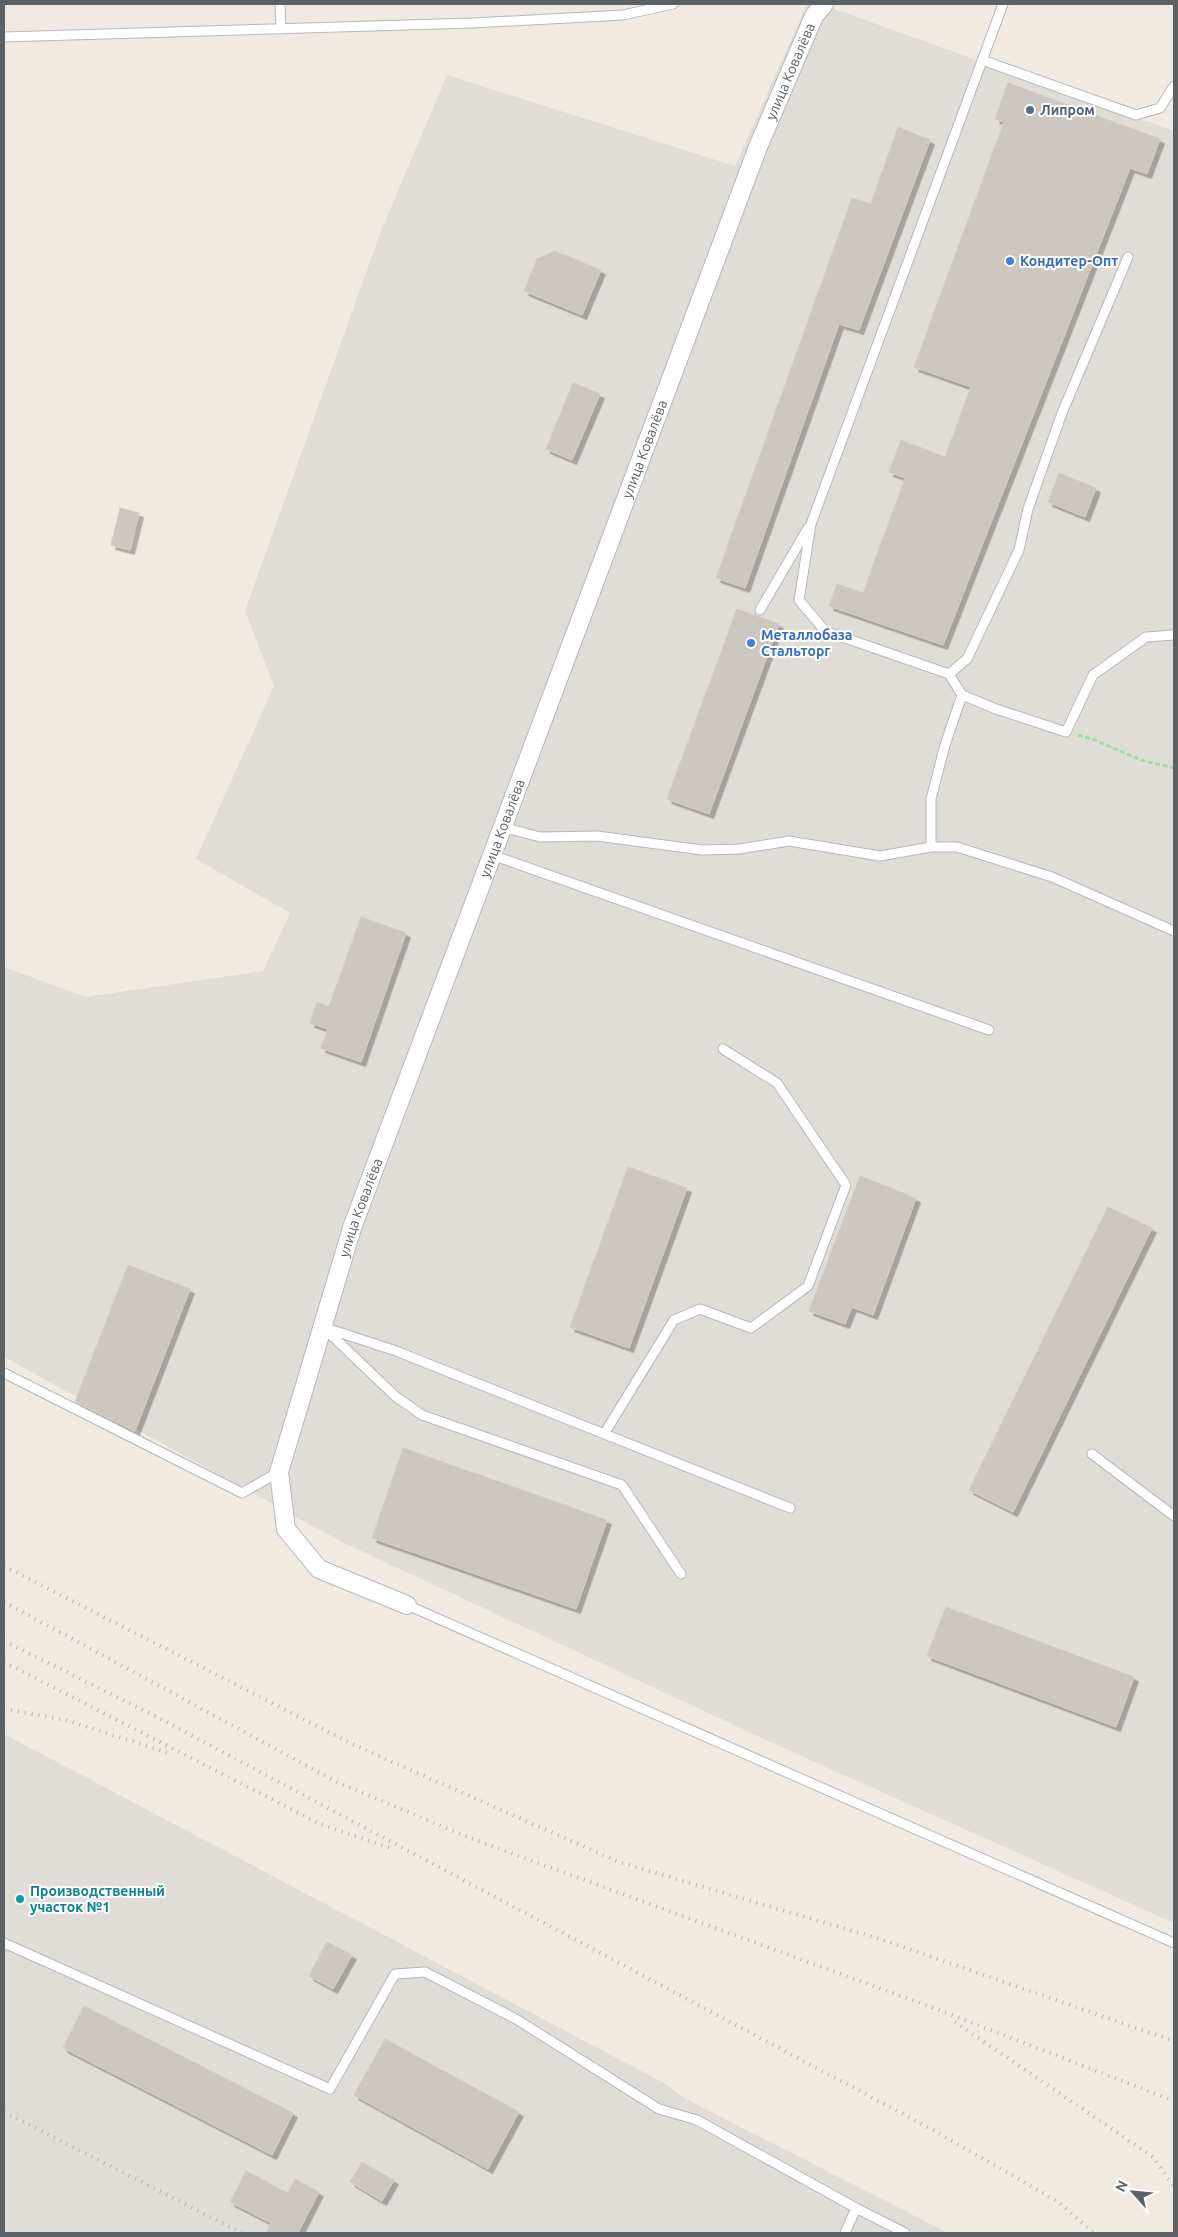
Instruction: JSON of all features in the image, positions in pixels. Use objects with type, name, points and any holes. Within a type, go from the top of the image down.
[{"type":"street","name":"улица Ковалёва","points":[[408,1605],[319,1569],[286,1529],[279,1472],[352,1228],[758,147],[814,16],[824,4]]},
{"type":"lane","points":[[280,4],[281,29]]},
{"type":"lane","points":[[4,37],[281,29],[623,15],[673,4]]},
{"type":"lane","points":[[760,610],[811,524],[1003,4]]},
{"type":"lane","points":[[982,60],[1136,115],[1160,108],[1174,86]]},
{"type":"lane","points":[[949,674],[967,659],[1020,550],[1028,509],[1062,413],[1128,256]]},
{"type":"lane","points":[[811,524],[799,600],[825,631],[949,674],[962,695],[996,709],[1066,732],[1093,675],[1146,637],[1174,635]]},
{"type":"lane","points":[[931,847],[931,799],[945,745],[962,695]]},
{"type":"lane","points":[[502,827],[540,837],[597,836],[702,850],[739,849],[789,841],[880,856],[931,847],[957,847],[1052,876],[1174,931]]},
{"type":"lane","points":[[492,855],[989,1030]]},
{"type":"lane","points":[[604,1434],[674,1320],[700,1310],[751,1328],[808,1286],[846,1185],[777,1083],[723,1049]]},
{"type":"lane","points":[[323,1327],[396,1351],[790,1508]]},
{"type":"lane","points":[[323,1327],[395,1396],[422,1416],[622,1485],[681,1574]]},
{"type":"lane","points":[[4,1373],[242,1493],[279,1472]]},
{"type":"lane","points":[[1092,1454],[1174,1516]]},
{"type":"lane","points":[[408,1605],[1174,1942]]},
{"type":"lane","points":[[4,1943],[330,2089],[395,1974],[425,1972],[516,2019],[659,2109],[697,2120],[905,2233]]},
{"type":"lane","points":[[845,2233],[856,2208]]},
{"type":"path","points":[[1066,732],[1095,740],[1141,760],[1174,768]]},
{"type":"shaded area","points":[[807,4],[821,4],[1174,131],[1174,1923],[779,1746],[342,1542],[4,1357],[4,967],[86,997],[263,971],[290,913],[196,859],[274,686],[245,611],[381,231],[447,75],[735,166]]},
{"type":"shaded area","points":[[4,1734],[664,2083],[686,2099],[948,2233],[4,2233]]},
{"type":"building","points":[[1008,83],[1160,139],[1147,174],[1130,168],[943,645],[829,606],[837,584],[863,593],[905,478],[889,472],[901,440],[945,457],[971,387],[914,367],[1004,122],[995,119]]},
{"type":"building","points":[[898,127],[930,140],[859,330],[839,324],[745,588],[716,578],[852,198],[871,204]]},
{"type":"building","points":[[555,251],[601,270],[582,315],[524,291],[537,259]]},
{"type":"building","points":[[573,383],[600,394],[572,460],[546,449]]},
{"type":"building","points":[[1059,473],[1096,488],[1085,517],[1048,502]]},
{"type":"building","points":[[120,508],[139,513],[130,550],[111,545]]},
{"type":"building","points":[[737,609],[779,624],[709,814],[667,799]]},
{"type":"building","points":[[361,917],[406,933],[361,1062],[321,1048],[328,1029],[310,1023],[317,1002],[329,1007]]},
{"type":"building","points":[[628,1167],[687,1188],[629,1348],[570,1327]]},
{"type":"building","points":[[860,1176],[916,1198],[873,1315],[852,1307],[845,1324],[809,1311]]},
{"type":"building","points":[[1108,1207],[1152,1228],[1013,1512],[969,1490]]},
{"type":"building","points":[[128,1265],[190,1289],[135,1431],[75,1402]]},
{"type":"building","points":[[403,1448],[607,1520],[576,1609],[372,1538]]},
{"type":"building","points":[[946,1607],[1134,1677],[1116,1727],[927,1656]]},
{"type":"building","points":[[327,1942],[352,1955],[333,1989],[309,1976]]},
{"type":"building","points":[[84,2006],[293,2113],[272,2155],[63,2048]]},
{"type":"building","points":[[385,2039],[519,2112],[488,2169],[354,2095]]},
{"type":"building","points":[[362,2162],[394,2180],[382,2201],[350,2182]]},
{"type":"building","points":[[246,2171],[288,2193],[295,2179],[319,2192],[298,2233],[266,2233],[271,2223],[230,2202]]},
{"type":"railway","points":[[4,1566],[352,1744],[619,1862],[880,1939],[1174,2041]]},
{"type":"railway","points":[[4,1602],[337,1782],[470,1838],[939,2010],[1174,2101]]},
{"type":"railway","points":[[4,1641],[157,1717],[933,2130],[1057,2201],[1094,2233]]},
{"type":"railway","points":[[4,1662],[320,1824],[390,1848]]},
{"type":"railway","points":[[4,1709],[66,1720],[172,1754]]},
{"type":"railway","points":[[955,2022],[1153,2157],[1174,2187]]},
{"type":"railway","points":[[4,2112],[242,2233]]},
{"type":"place","name":"Липром","points":[[1030,110]]},
{"type":"place","name":"Кондитер-Опт","points":[[1010,261]]},
{"type":"place","name":"Металлобаза Стальторг","points":[[751,643]]},
{"type":"place","name":"Производственный участок №1","points":[[20,1899]]}]
